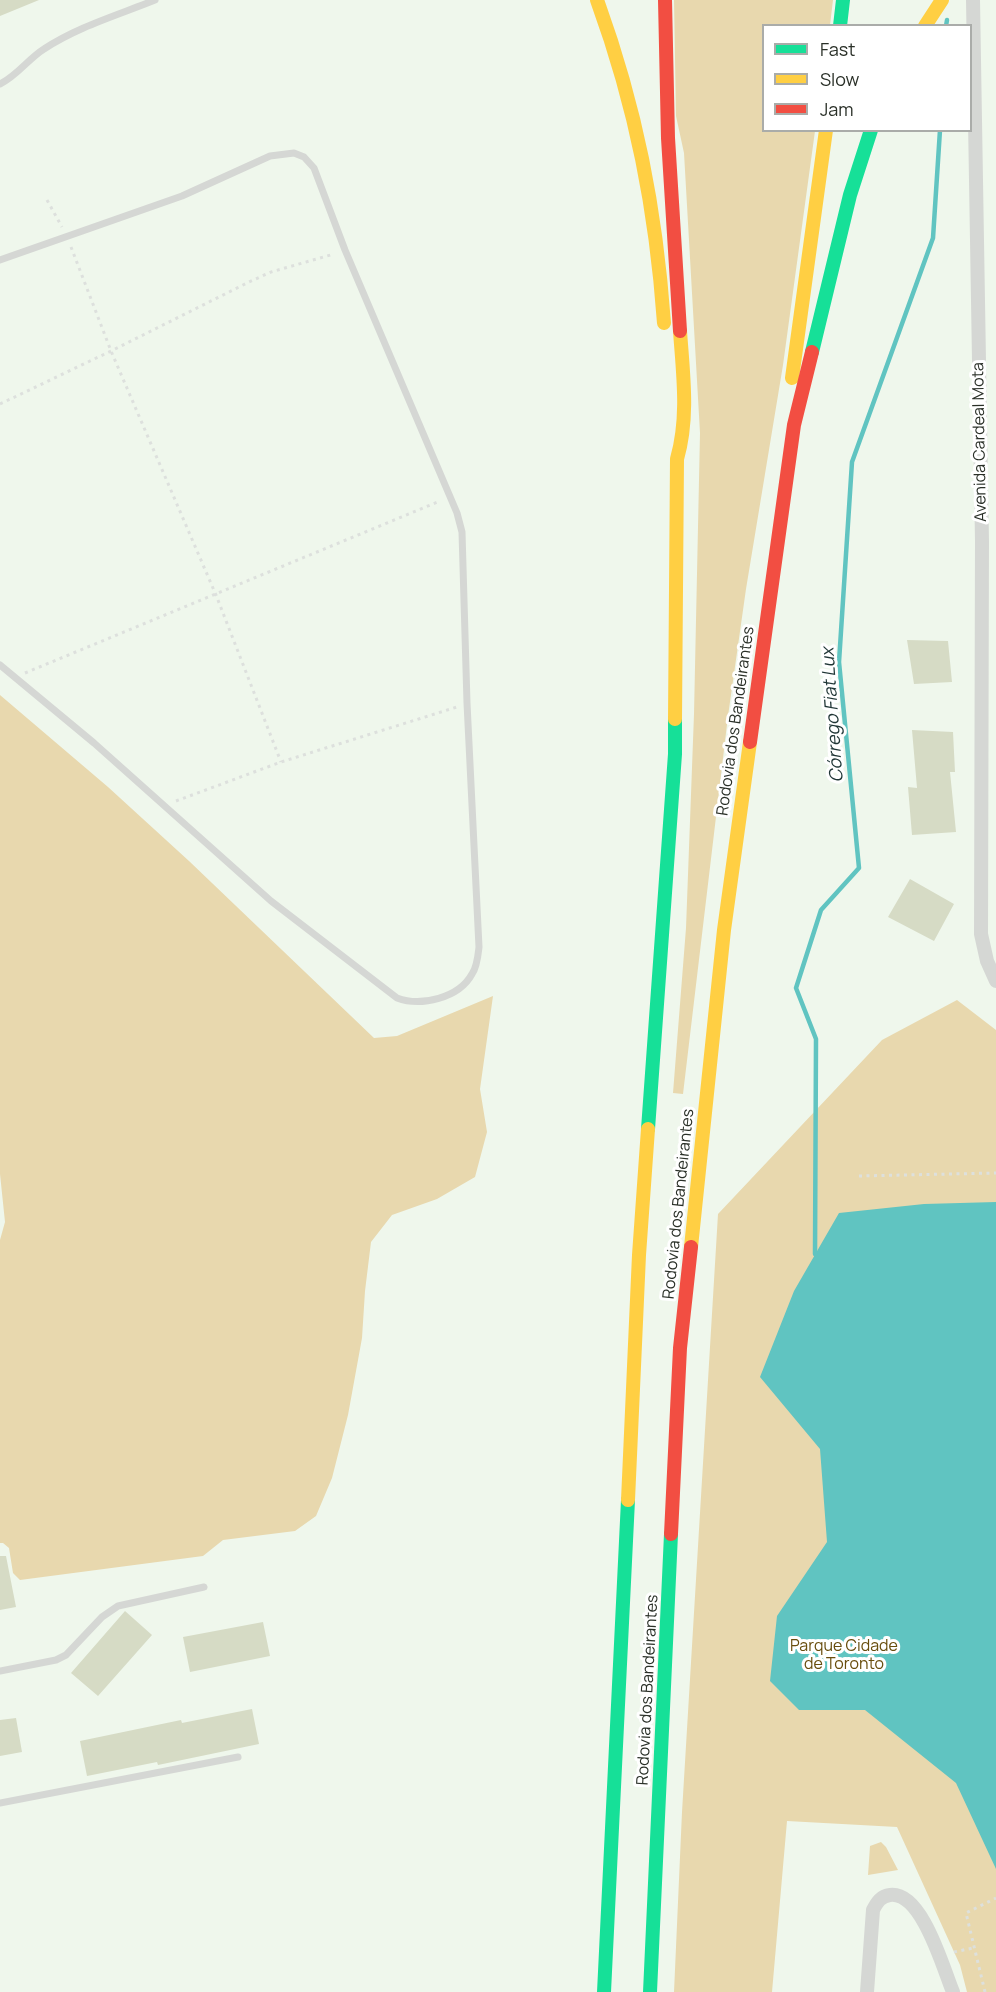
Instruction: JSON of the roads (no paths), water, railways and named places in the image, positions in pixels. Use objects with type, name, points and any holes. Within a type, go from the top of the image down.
[{"type":"highway","points":[[597,0],[611,36],[637,126],[653,206],[664,333]]},
{"type":"highway","points":[[664,0],[668,138],[685,408],[682,441],[677,459]]},
{"type":"highway","points":[[840,24],[843,0]]},
{"type":"highway","points":[[926,24],[942,0]]},
{"type":"highway","points":[[794,425],[791,400],[792,376],[826,132]]},
{"type":"highway","points":[[794,425],[849,195],[870,132]]},
{"type":"highway","points":[[670,424],[677,459]]},
{"type":"highway","name":"Rodovia dos Bandeirantes","points":[[650,1992],[680,1348],[724,930],[794,425]]},
{"type":"highway","name":"Rodovia dos Bandeirantes","points":[[604,1992],[639,1255],[675,754],[677,459]]},
{"type":"street","name":"Avenida Cardeal Mota","points":[[972,3],[976,65],[989,540],[989,818],[981,934],[987,961],[996,981]]},
{"type":"street","points":[[867,1992],[873,1910],[884,1896],[895,1895],[906,1899],[916,1908],[924,1921],[953,1992]]},
{"type":"lane","points":[[0,84],[8,80],[44,49],[74,32],[155,0]]},
{"type":"lane","points":[[0,260],[182,196],[270,156],[294,153],[304,157],[314,168],[345,250],[457,513],[462,532],[467,704],[479,947],[474,972],[468,981],[452,993],[422,1002],[407,1002],[392,995],[271,901],[0,665]]},
{"type":"lane","points":[[0,1671],[56,1660],[66,1655],[102,1617],[118,1606],[204,1587]]},
{"type":"lane","points":[[0,1803],[238,1756]]},
{"type":"water","points":[[996,1202],[996,1869],[956,1783],[865,1710],[799,1710],[770,1681],[777,1616],[827,1542],[820,1449],[760,1377],[794,1291],[839,1213],[924,1204]]},
{"type":"waterway","name":"Córrego Fiat Lux","points":[[946,24],[947,20]]},
{"type":"waterway","name":"Córrego Fiat Lux","points":[[815,1254],[816,1039],[796,988],[821,910],[859,868],[839,662],[852,462],[933,238],[940,132]]},
{"type":"park label","name":"Parque Cidade de Toronto","points":[[844,1656]]}]
